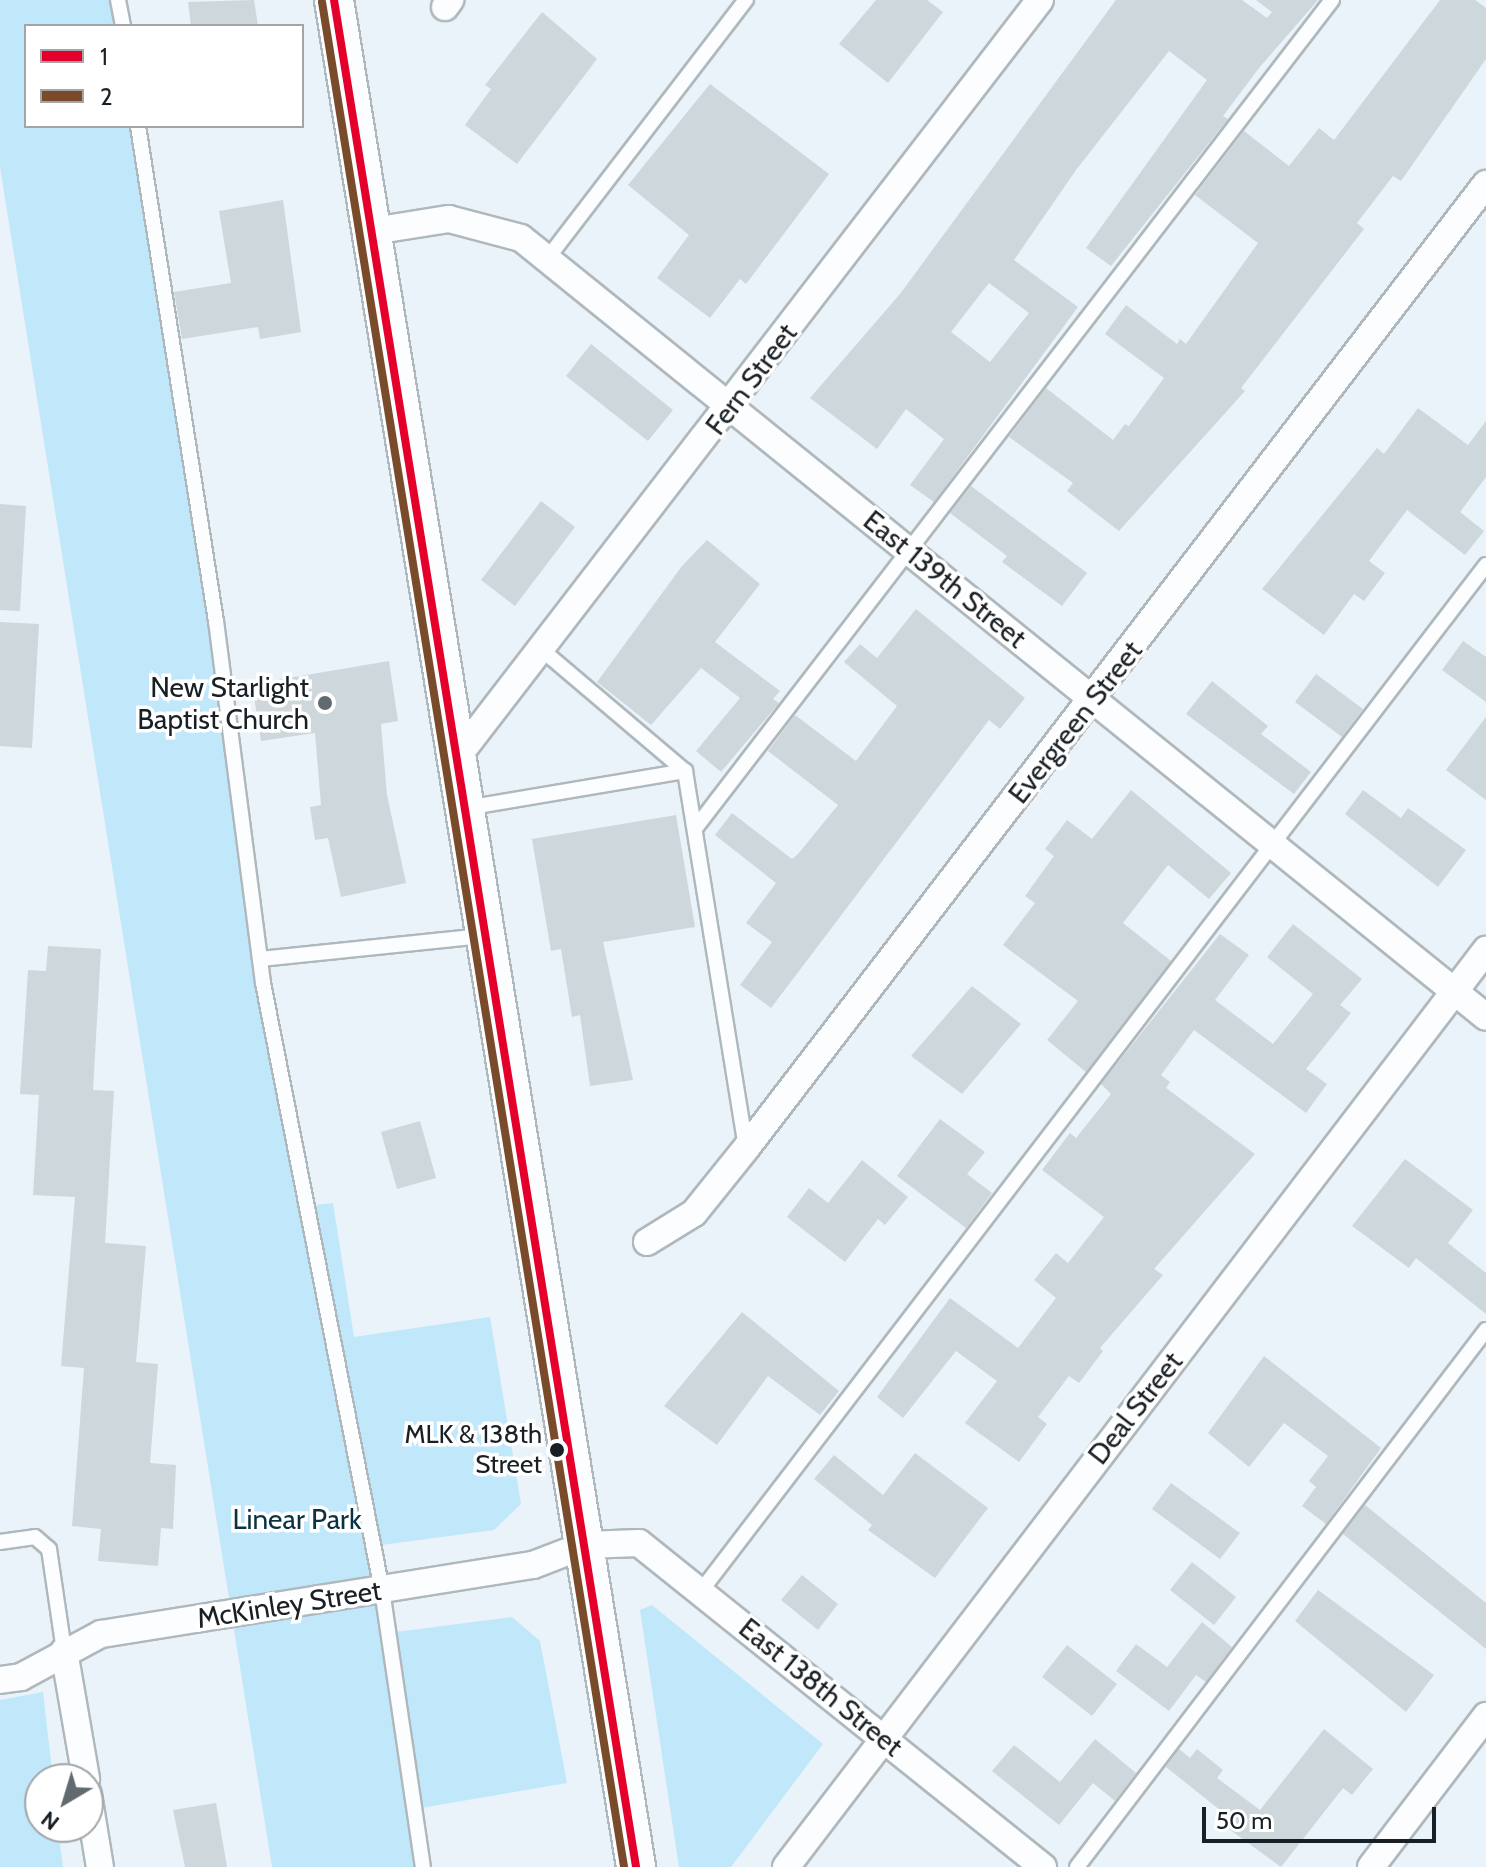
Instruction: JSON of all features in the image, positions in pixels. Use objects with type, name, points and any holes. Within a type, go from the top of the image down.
[{"type":"main road","points":[[334,0],[636,1867]]},
{"type":"street","name":"Fern Street","points":[[458,756],[731,406],[1040,0]]},
{"type":"street","name":"Evergreen Street","points":[[647,1242],[694,1213],[747,1147],[1094,699],[1486,184]]},
{"type":"street","name":"East 139th Street","points":[[373,231],[449,219],[521,238],[1486,1017]]},
{"type":"street","name":"Deal Street","points":[[786,1867],[1486,950]]},
{"type":"street","name":"East 138th Street","points":[[585,1545],[639,1543],[1043,1867]]},
{"type":"street","name":"McKinley Street","points":[[0,1680],[21,1677],[64,1651],[101,1634],[533,1565],[585,1545]]},
{"type":"street","points":[[64,1651],[83,1763]]},
{"type":"street","points":[[1371,1867],[1486,1716]]},
{"type":"street","points":[[96,1843],[100,1867]]},
{"type":"lane","points":[[118,0],[123,24]]},
{"type":"lane","points":[[547,259],[746,0]]},
{"type":"lane","points":[[697,826],[1332,0]]},
{"type":"lane","points":[[138,128],[216,621],[260,959],[382,1590],[423,1867]]},
{"type":"lane","points":[[701,1591],[1486,565]]},
{"type":"lane","points":[[541,649],[685,771],[697,826],[747,1147]]},
{"type":"lane","points":[[466,808],[685,771]]},
{"type":"lane","points":[[260,959],[487,936]]},
{"type":"lane","points":[[1077,1867],[1486,1330]]},
{"type":"lane","points":[[0,1542],[35,1537],[49,1549],[64,1651]]},
{"type":"green space","name":"Linear Park","points":[[0,0],[118,0],[123,24],[24,24],[24,128],[138,128],[263,983],[307,1206],[333,1203],[354,1337],[490,1317],[521,1504],[494,1530],[374,1546],[388,1633],[512,1617],[540,1641],[567,1783],[415,1809],[423,1867],[272,1867],[0,167]]},
{"type":"green space","points":[[652,1605],[823,1744],[731,1867],[679,1867],[640,1610]]},
{"type":"green space","points":[[43,1692],[51,1763],[24,1763],[24,1843],[60,1843],[63,1867],[0,1867],[0,1700]]},
{"type":"building","points":[[254,0],[258,24],[191,24],[188,2]]},
{"type":"building","points":[[876,0],[927,0],[943,12],[888,83],[839,44]]},
{"type":"building","points":[[1116,0],[1242,0],[1267,18],[1272,12],[1256,0],[1318,0],[1259,68],[1223,116],[1228,119],[1111,266],[1086,248],[1207,80],[1169,51],[1076,170],[1014,260],[1078,307],[934,502],[910,485],[944,439],[906,409],[877,449],[810,398],[900,294]],"holes":[[[989,283],[1029,313],[990,362],[951,332]]]},
{"type":"building","points":[[1440,0],[1475,0],[1486,8],[1486,59],[1401,181],[1393,176],[1357,223],[1364,229],[1241,388],[1245,391],[1119,531],[1067,491],[1073,483],[1009,437],[1046,388],[1113,440],[1125,424],[1129,426],[1164,378],[1105,334],[1126,305],[1177,344],[1180,339],[1186,344],[1258,243],[1195,195],[1244,131],[1289,166],[1319,128],[1334,140]]},
{"type":"building","points":[[542,12],[597,59],[517,164],[465,125],[491,89],[485,85]]},
{"type":"building","points":[[710,84],[829,174],[746,284],[740,279],[710,318],[657,278],[689,235],[628,185]]},
{"type":"building","points":[[283,200],[301,332],[260,339],[258,327],[182,339],[174,292],[231,283],[219,211]]},
{"type":"building","points":[[591,344],[673,410],[648,441],[566,376]]},
{"type":"building","points":[[1418,408],[1468,445],[1486,421],[1486,477],[1460,512],[1484,531],[1465,555],[1407,510],[1369,561],[1385,573],[1364,601],[1354,594],[1324,635],[1262,589],[1377,448],[1384,454]]},
{"type":"building","points":[[971,486],[1087,573],[1062,606],[1002,562],[1007,556],[950,513]]},
{"type":"building","points":[[541,501],[575,527],[515,606],[481,580]]},
{"type":"building","points":[[0,504],[26,506],[20,611],[0,610]]},
{"type":"building","points":[[707,540],[760,584],[715,642],[780,691],[773,699],[779,703],[721,772],[696,751],[740,698],[701,668],[651,725],[597,682],[682,566]]},
{"type":"building","points":[[916,609],[1025,698],[1000,729],[989,720],[771,1008],[740,985],[772,942],[746,923],[776,883],[715,835],[732,813],[792,859],[798,854],[838,805],[768,751],[795,715],[856,761],[897,706],[844,662],[860,644],[877,658]]},
{"type":"building","points":[[0,622],[39,624],[32,748],[0,746]]},
{"type":"building","points":[[1463,641],[1486,657],[1486,702],[1442,670]]},
{"type":"building","points":[[389,661],[398,721],[381,724],[387,795],[406,883],[341,897],[328,838],[315,840],[310,807],[321,805],[315,733],[261,741],[252,684]]},
{"type":"building","points":[[1316,674],[1363,709],[1342,737],[1295,702]]},
{"type":"building","points":[[1212,681],[1268,726],[1261,734],[1311,772],[1294,794],[1186,714]]},
{"type":"building","points":[[1486,717],[1486,800],[1446,770]]},
{"type":"building","points":[[1131,790],[1231,873],[1209,899],[1168,865],[1123,923],[1171,961],[1086,1072],[1047,1040],[1078,1001],[1003,945],[1035,903],[1025,896],[1054,856],[1045,849],[1067,820],[1092,839]]},
{"type":"building","points":[[1363,790],[1401,818],[1408,808],[1466,850],[1438,887],[1345,814]]},
{"type":"building","points":[[676,815],[695,927],[603,942],[633,1080],[590,1086],[580,1015],[572,1017],[561,949],[551,951],[532,839]]},
{"type":"building","points":[[1293,924],[1362,979],[1340,1005],[1351,1013],[1306,1069],[1327,1084],[1306,1113],[1194,1030],[1161,1075],[1170,1082],[1166,1088],[1255,1154],[1154,1269],[1163,1275],[1100,1348],[1103,1351],[1079,1383],[1069,1376],[1038,1417],[1047,1424],[1019,1462],[965,1423],[997,1381],[956,1351],[903,1418],[877,1397],[950,1298],[1018,1348],[1056,1298],[1034,1280],[1056,1253],[1068,1263],[1104,1217],[1042,1170],[1070,1133],[1076,1138],[1111,1094],[1101,1084],[1220,934],[1249,955],[1215,1000],[1273,1044],[1313,994],[1267,957]]},
{"type":"building","points":[[48,946],[101,949],[93,1090],[114,1091],[105,1243],[146,1246],[136,1362],[158,1364],[150,1463],[176,1465],[173,1529],[161,1528],[158,1566],[98,1561],[101,1529],[72,1526],[84,1368],[61,1366],[75,1197],[33,1195],[39,1095],[20,1094],[28,970],[46,971]]},
{"type":"building","points":[[972,986],[1021,1024],[962,1094],[911,1056]]},
{"type":"building","points":[[940,1119],[985,1152],[967,1174],[992,1193],[966,1228],[897,1176]]},
{"type":"building","points":[[420,1121],[436,1178],[397,1189],[381,1132]]},
{"type":"building","points":[[1405,1159],[1473,1210],[1448,1243],[1486,1273],[1486,1314],[1416,1258],[1409,1268],[1352,1226]]},
{"type":"building","points":[[862,1160],[908,1197],[885,1225],[878,1219],[845,1262],[787,1217],[809,1188],[828,1203]]},
{"type":"building","points":[[742,1312],[839,1391],[820,1415],[768,1376],[717,1445],[664,1406]]},
{"type":"building","points":[[1264,1356],[1381,1448],[1326,1524],[1302,1506],[1316,1487],[1309,1481],[1328,1456],[1284,1423],[1249,1467],[1208,1433]]},
{"type":"building","points":[[915,1453],[988,1508],[935,1578],[868,1530],[872,1525],[814,1479],[834,1455],[883,1495]]},
{"type":"building","points":[[1171,1483],[1240,1533],[1220,1559],[1152,1509]]},
{"type":"building","points":[[1365,1505],[1486,1603],[1486,1649],[1343,1534]]},
{"type":"building","points":[[1192,1562],[1236,1597],[1214,1625],[1170,1590]]},
{"type":"building","points":[[802,1575],[838,1604],[818,1630],[781,1600]]},
{"type":"building","points":[[1318,1590],[1434,1675],[1406,1712],[1295,1621]]},
{"type":"building","points":[[1202,1622],[1232,1647],[1206,1682],[1196,1675],[1169,1711],[1116,1671],[1136,1644],[1167,1667]]},
{"type":"building","points":[[1067,1645],[1117,1684],[1092,1716],[1042,1677]]},
{"type":"building","points":[[1324,1729],[1373,1769],[1352,1795],[1343,1788],[1281,1867],[1229,1829],[1235,1822],[1166,1767],[1179,1749],[1190,1758],[1197,1749],[1223,1770],[1217,1778],[1260,1810]]},
{"type":"building","points":[[1095,1739],[1136,1773],[1115,1801],[1093,1783],[1059,1825],[992,1771],[1014,1745],[1060,1782]]},
{"type":"building","points":[[216,1803],[227,1867],[185,1867],[173,1810]]},
{"type":"transit line","name":"1","points":[[334,0],[636,1867]]},
{"type":"transit line","name":"2","points":[[322,2],[624,1867]]},
{"type":"place","name":"New Starlight Baptist Church","points":[[325,703]]},
{"type":"place","name":"MLK & 138th Street","points":[[557,1450]]}]
